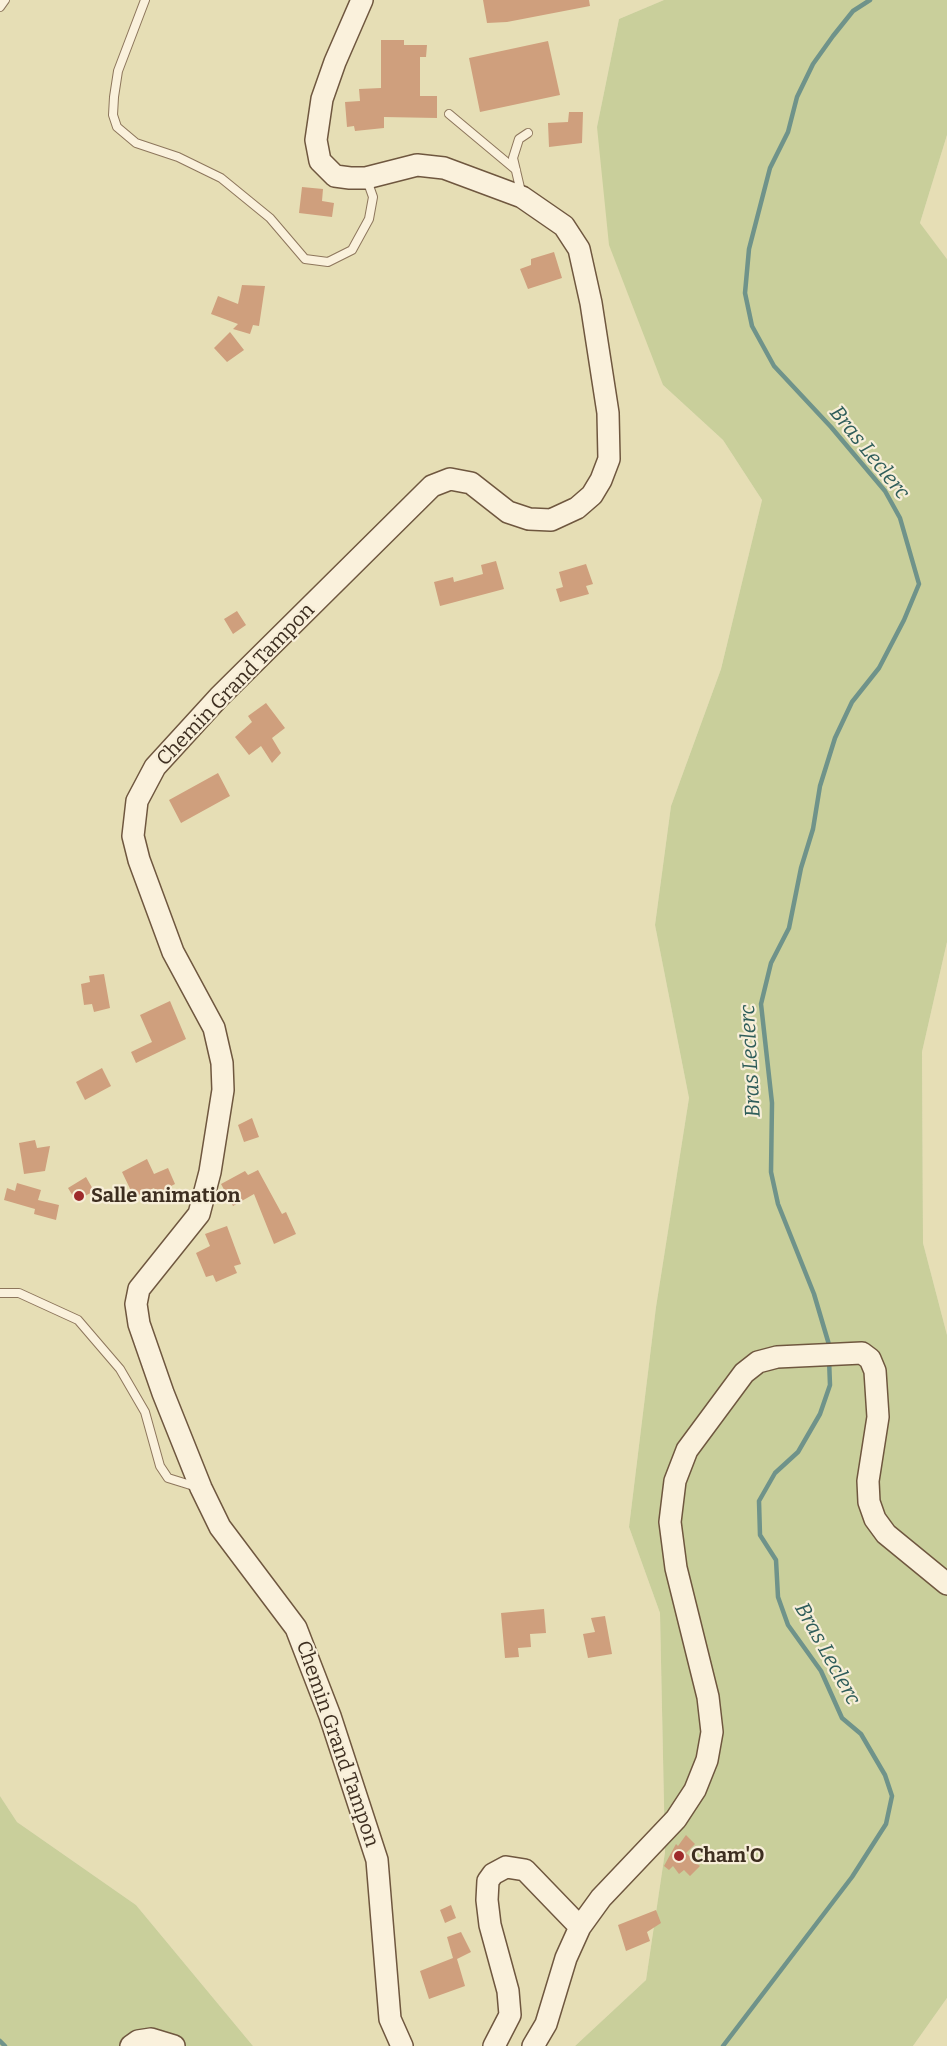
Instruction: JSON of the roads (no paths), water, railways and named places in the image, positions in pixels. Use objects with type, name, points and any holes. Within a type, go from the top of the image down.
[{"type":"main road","name":"Chemin Grand Tampon","points":[[362,0],[325,90],[316,140],[320,162],[335,176],[366,178],[429,164],[522,197],[547,212],[564,226],[579,249],[591,303],[608,413],[609,459],[592,495],[576,508],[551,520],[529,519],[508,512],[471,483],[450,479],[432,486],[189,729],[155,767],[137,801],[133,836],[139,860],[173,952],[214,1028],[222,1063],[224,1090],[210,1172],[199,1214],[139,1289],[136,1305],[139,1324],[163,1394],[201,1488],[220,1527],[296,1628],[330,1716],[377,1860],[390,2019],[402,2046]]},
{"type":"main road","points":[[533,2046],[546,2024],[566,1958],[580,1927],[613,1885],[676,1819],[695,1790],[708,1760],[712,1732],[708,1697],[676,1568],[670,1522],[675,1481],[687,1450],[744,1373],[758,1362],[777,1357],[862,1353],[870,1359],[875,1371],[878,1417],[868,1481],[869,1502],[875,1519],[886,1534],[947,1584]]},
{"type":"main road","points":[[494,2046],[510,2015],[508,1992],[490,1925],[487,1900],[488,1881],[493,1874],[506,1868],[525,1870],[580,1927]]},
{"type":"main road","points":[[131,2046],[138,2041],[151,2039],[174,2046]]},
{"type":"lane","points":[[0,7],[5,0]]},
{"type":"lane","points":[[145,0],[118,71],[114,97],[113,115],[117,127],[136,143],[178,157],[222,178],[270,218],[305,259],[328,261],[352,250],[369,219],[373,197],[366,178]]},
{"type":"lane","points":[[449,114],[516,170]]},
{"type":"lane","points":[[522,197],[513,158],[519,139],[528,133]]},
{"type":"lane","points":[[0,1293],[19,1293],[78,1320],[120,1369],[145,1412],[160,1466],[168,1478],[201,1488]]},
{"type":"waterway","name":"Bras Leclerc","points":[[830,1348],[814,1294],[778,1204],[771,1172],[772,1103],[761,1004],[771,963],[789,928],[801,868],[813,829],[820,786],[835,738],[852,702],[879,668],[904,620],[919,584],[900,518],[885,491],[831,427],[774,366],[752,326],[745,293],[749,249],[770,168],[788,132],[797,97],[813,64],[833,36],[853,11],[870,0]]},
{"type":"waterway","name":"Bras Leclerc","points":[[723,2046],[852,1877],[886,1824],[892,1796],[885,1775],[861,1734],[842,1718],[821,1671],[788,1625],[778,1597],[776,1560],[760,1535],[759,1501],[775,1473],[798,1452],[820,1414],[830,1385],[829,1359]]},
{"type":"waterway","points":[[0,2041],[5,2046]]},
{"type":"place","name":"Salle animation","points":[[79,1196]]},
{"type":"place","name":"Cham'O","points":[[679,1856]]}]
